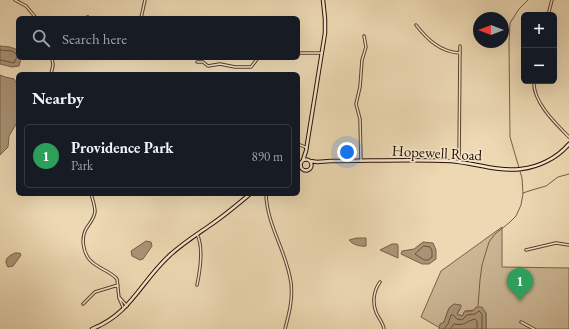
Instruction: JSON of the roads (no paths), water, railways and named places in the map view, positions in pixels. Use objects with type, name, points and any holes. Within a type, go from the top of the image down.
[{"type":"street","points":[[15,0],[26,6],[34,16]]},
{"type":"street","points":[[141,16],[145,0]]},
{"type":"street","points":[[303,170],[301,167],[307,148],[325,28],[323,0]]},
{"type":"street","points":[[549,12],[552,0]]},
{"type":"street","points":[[416,25],[427,39],[450,52],[460,53]]},
{"type":"street","points":[[360,161],[360,119],[356,104],[360,87],[362,60],[366,47],[364,36]]},
{"type":"street","points":[[459,162],[460,46]]},
{"type":"street","points":[[300,53],[322,53]]},
{"type":"street","points":[[51,72],[53,64],[52,60]]},
{"type":"street","points":[[197,62],[203,62],[208,66],[220,64],[235,67],[251,67],[256,60]]},
{"type":"street","points":[[534,84],[534,89],[539,102],[569,137]]},
{"type":"street","name":"Hopewell Road","points":[[310,161],[459,162],[505,169],[522,169],[545,162],[569,144]]},
{"type":"street","points":[[300,145],[307,148]]},
{"type":"street","points":[[300,169],[310,169],[312,164],[306,151]]},
{"type":"street","points":[[302,161],[310,161]]},
{"type":"street","name":"Hopewell Road","points":[[310,169],[322,162]]},
{"type":"street","points":[[92,196],[95,212],[84,235],[83,242],[85,252],[92,262],[108,271],[116,278],[120,303],[125,309]]},
{"type":"street","points":[[92,329],[111,319],[125,309],[161,264],[176,249],[226,214],[248,196]]},
{"type":"street","points":[[266,196],[269,218],[292,284],[291,303],[285,329]]},
{"type":"street","points":[[197,234],[199,238],[200,263],[197,285]]},
{"type":"street","points":[[526,250],[556,243],[569,245]]},
{"type":"street","points":[[380,282],[375,290],[374,306],[384,329]]},
{"type":"street","points":[[83,304],[86,299],[95,292],[118,285]]},
{"type":"street","points":[[119,297],[128,306]]},
{"type":"street","points":[[521,322],[534,329]]},
{"type":"water","points":[[0,46],[16,49],[16,60],[20,60],[19,66],[12,67],[0,64]]},
{"type":"water","points":[[0,75],[14,79],[16,82],[16,124],[9,136],[8,147],[0,155]]},
{"type":"water","points":[[366,238],[366,246],[356,245],[349,240]]},
{"type":"water","points":[[146,241],[151,242],[152,246],[143,259],[140,260],[132,256],[131,251]]},
{"type":"water","points":[[423,242],[433,243],[436,250],[436,259],[429,264],[422,264],[401,254],[402,251],[414,249]]},
{"type":"water","points":[[392,244],[398,245],[398,258],[380,250]]},
{"type":"water","points":[[15,253],[20,253],[21,255],[13,266],[8,267],[6,262],[7,258]]},
{"type":"water","points":[[454,304],[461,305],[457,314],[462,316],[465,311],[473,311],[476,307],[482,307],[486,313],[486,329],[439,329],[440,324],[444,322],[449,308]]},
{"type":"waterway","points":[[478,306],[482,265],[489,242],[495,234],[516,216],[521,205],[523,194],[522,178],[510,137],[509,43],[510,23],[519,9],[528,0]]},
{"type":"waterway","points":[[523,193],[546,186],[558,177],[569,174]]},
{"type":"place","name":"Providence Park","points":[[520,301]]}]
